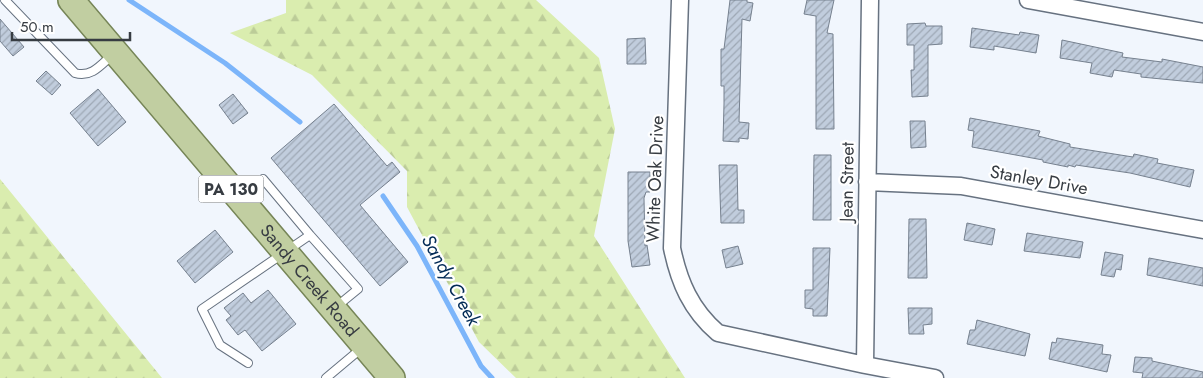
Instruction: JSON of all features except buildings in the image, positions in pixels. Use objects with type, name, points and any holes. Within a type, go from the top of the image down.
[{"type":"main road","name":"Sandy Creek Road","points":[[71,0],[392,378]]},
{"type":"street","name":"White Oak Drive","points":[[680,0],[672,248],[678,277],[689,300],[704,321],[718,333],[935,378]]},
{"type":"street","name":"Jean Street","points":[[865,365],[870,0]]},
{"type":"street","points":[[1028,0],[1203,32]]},
{"type":"street","name":"Stanley Drive","points":[[867,182],[962,186],[1203,230]]},
{"type":"lane","points":[[5,0],[75,73],[89,74],[116,52]]},
{"type":"lane","points":[[239,198],[263,180],[358,289],[334,310]]},
{"type":"lane","points":[[248,363],[220,345],[202,309],[286,253],[310,234]]},
{"type":"lane","points":[[326,378],[364,346]]},
{"type":"green space","points":[[286,0],[536,0],[599,58],[615,129],[594,236],[685,378],[516,378],[479,342],[407,207],[407,171],[312,75],[230,33],[286,13]]},
{"type":"green space","points":[[0,179],[162,378],[0,378]]},
{"type":"waterway","name":"Sandy Creek","points":[[129,0],[225,63],[300,122]]},
{"type":"waterway","name":"Sandy Creek","points":[[383,196],[417,246],[481,366],[492,378]]}]
